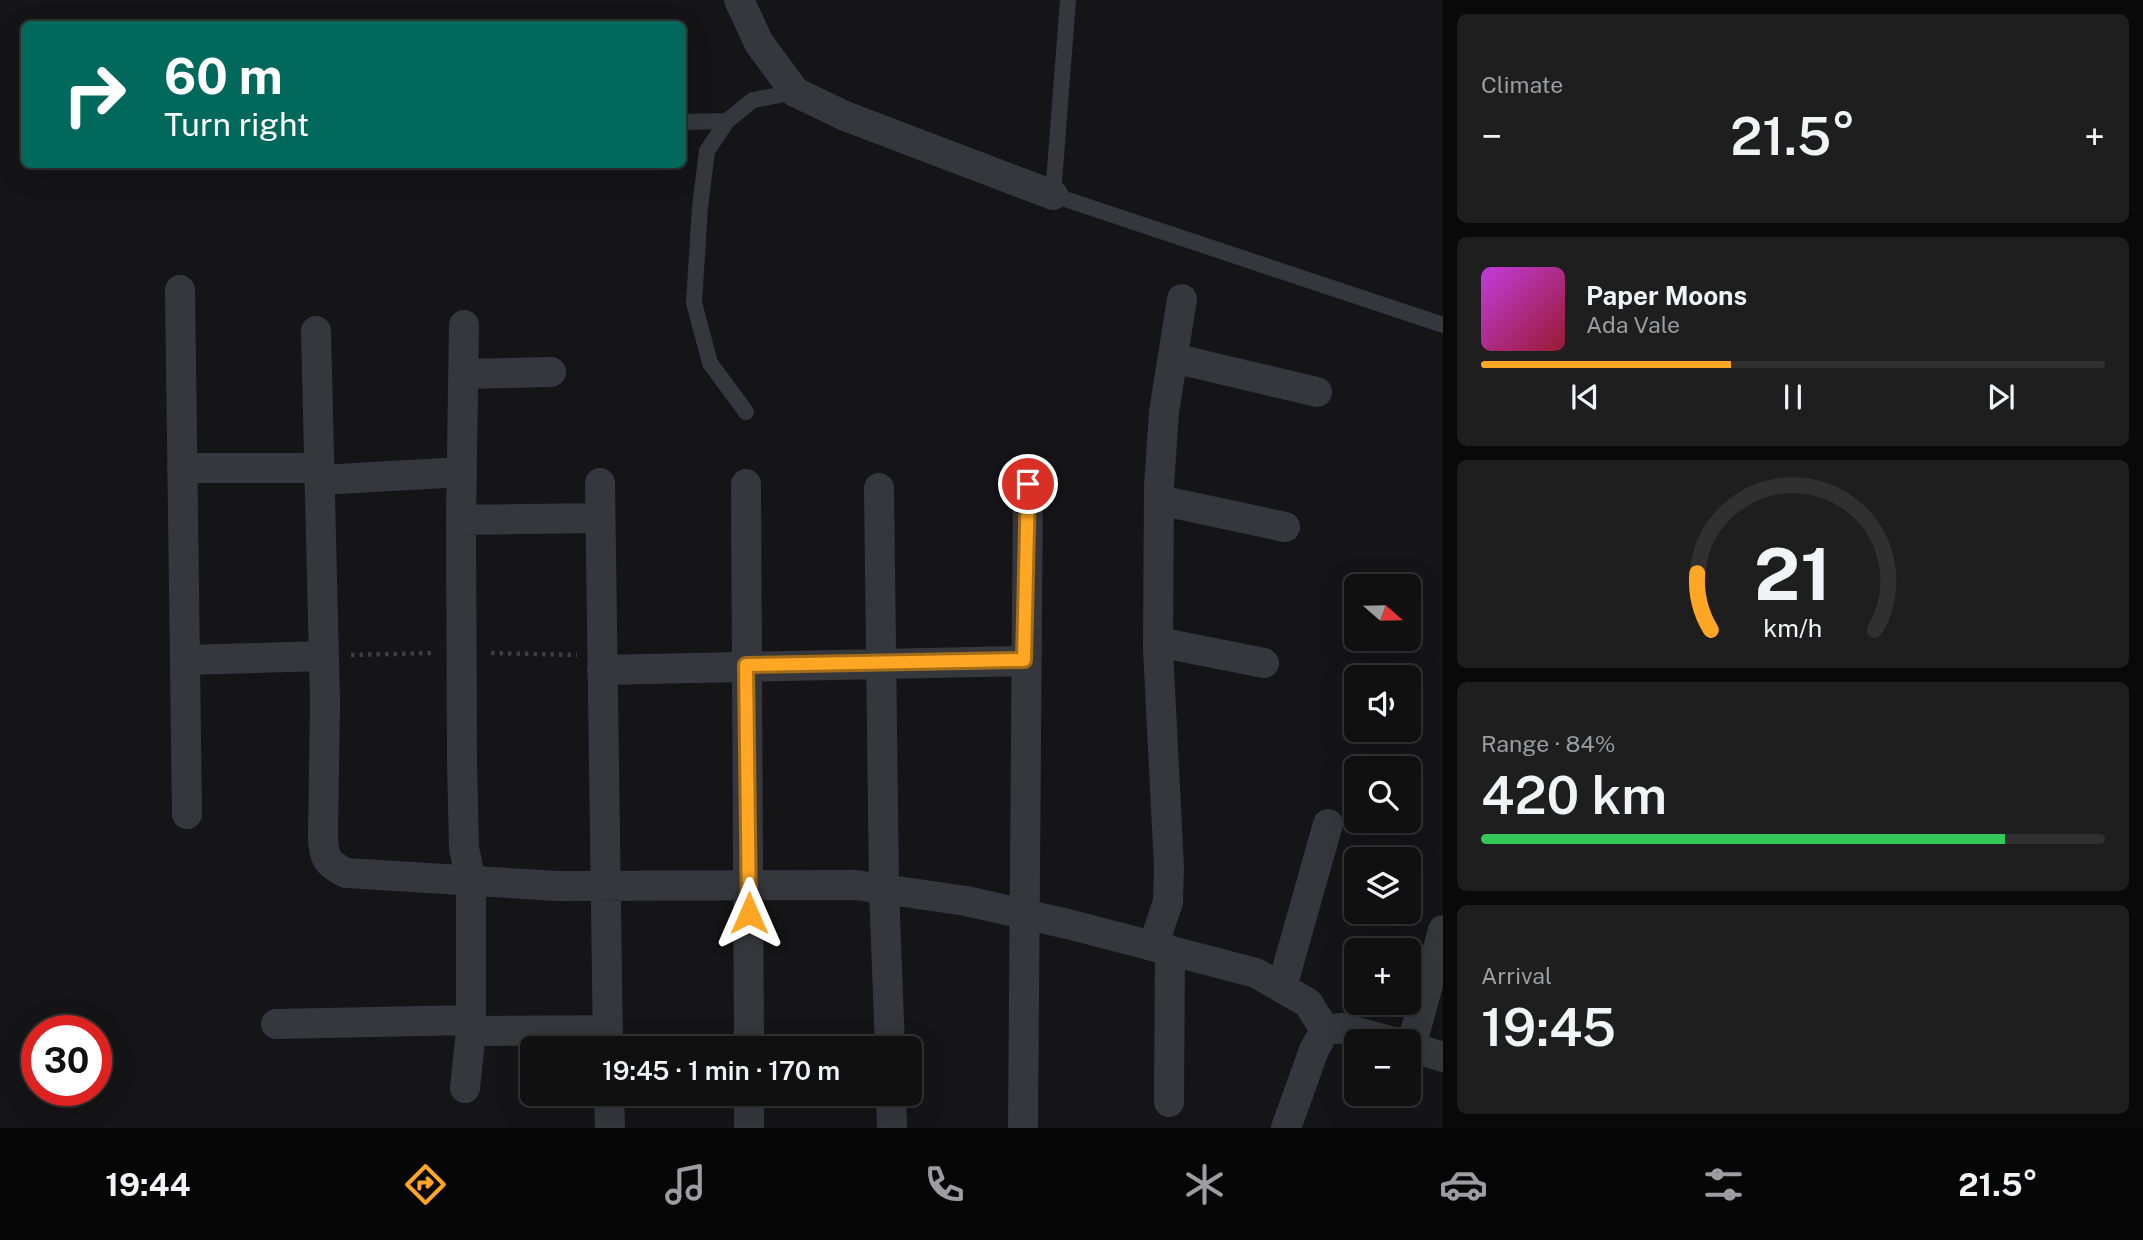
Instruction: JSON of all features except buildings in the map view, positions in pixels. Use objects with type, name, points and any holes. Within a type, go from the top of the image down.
[{"type":"street","points":[[739,0],[759,43],[795,92],[845,116],[1053,195]]},
{"type":"street","points":[[180,290],[187,814]]},
{"type":"street","points":[[1169,1102],[1162,948],[1169,867],[1158,642],[1159,500],[1164,412],[1182,299]]},
{"type":"street","points":[[464,325],[461,520],[464,836],[471,881],[471,1026],[465,1088]]},
{"type":"street","points":[[316,331],[323,836],[324,852],[330,865],[346,873],[558,887],[856,885],[966,901],[1256,973],[1308,1003],[1325,1030]]},
{"type":"street","points":[[1173,358],[1317,392]]},
{"type":"street","points":[[464,373],[551,372]]},
{"type":"street","points":[[182,468],[319,474],[462,472]]},
{"type":"street","points":[[600,483],[608,1036]]},
{"type":"street","points":[[746,484],[749,1036]]},
{"type":"street","points":[[1023,1128],[1024,660],[1028,484]]},
{"type":"street","points":[[879,488],[884,889],[890,1036]]},
{"type":"street","points":[[1159,500],[1285,527]]},
{"type":"street","points":[[461,520],[600,517]]},
{"type":"street","points":[[1158,642],[1264,663]]},
{"type":"street","points":[[185,660],[322,656]]},
{"type":"street","points":[[602,670],[1024,660]]},
{"type":"street","points":[[1282,987],[1328,824]]},
{"type":"street","points":[[1409,1029],[1443,930]]},
{"type":"street","points":[[276,1024],[471,1026],[576,1036]]},
{"type":"street","points":[[1325,1030],[1346,1029]]},
{"type":"street","points":[[1286,1128],[1314,1050],[1325,1030]]},
{"type":"street","points":[[1421,1050],[1443,1057]]},
{"type":"street","points":[[609,1106],[610,1128]]},
{"type":"street","points":[[749,1106],[749,1128]]},
{"type":"street","points":[[891,1106],[892,1128]]},
{"type":"lane","points":[[1068,0],[1053,195],[1443,325]]},
{"type":"lane","points":[[746,412],[710,363],[694,303],[700,207],[707,151],[727,121],[753,100],[795,92]]},
{"type":"lane","points":[[686,122],[727,121]]},
{"type":"route","points":[[749,913],[746,665],[882,665],[1024,660],[1028,484]]}]
